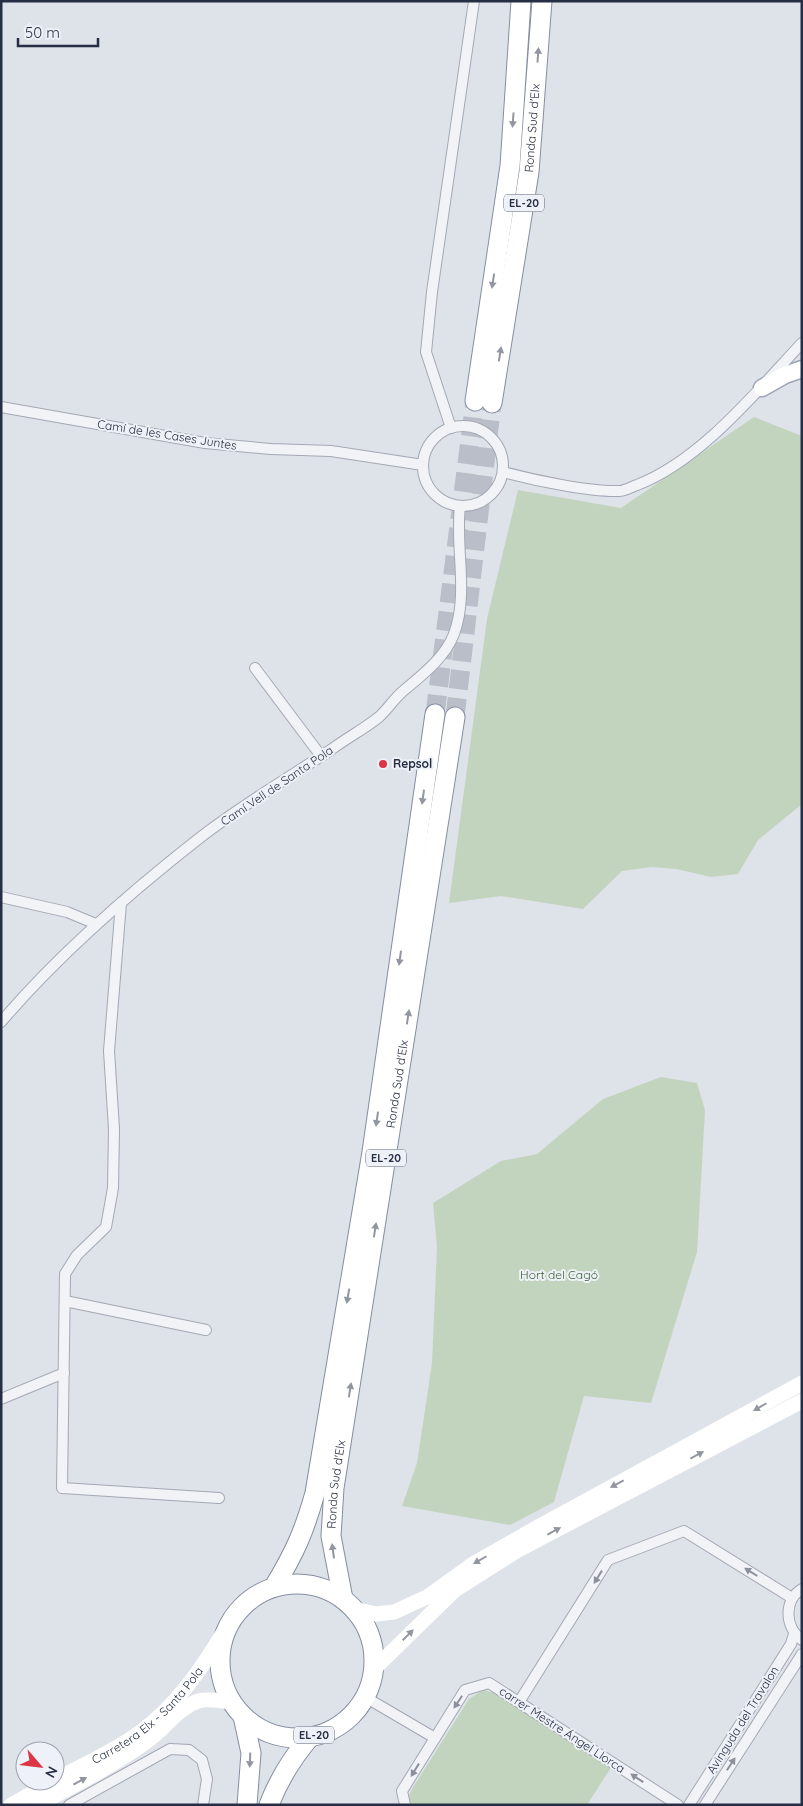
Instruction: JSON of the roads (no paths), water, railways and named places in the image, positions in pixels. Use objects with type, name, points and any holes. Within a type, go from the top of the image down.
[{"type":"highway","name":"Ronda Sud d'Elx","points":[[521,1],[510,166],[483,402],[529,172],[542,1]]},
{"type":"highway","name":"Ronda Sud d'Elx","points":[[274,1587],[305,1529],[315,1493],[372,1152],[435,714]]},
{"type":"highway","name":"Ronda Sud d'Elx","points":[[349,1604],[331,1536],[334,1488],[455,717]]},
{"type":"highway","points":[[247,1805],[251,1753],[237,1709],[224,1686],[219,1650],[223,1633],[244,1606],[255,1596],[274,1587],[298,1584],[322,1588],[349,1604]]},
{"type":"highway","name":"EL-20","points":[[237,1709],[263,1730],[286,1737],[310,1737],[332,1730],[351,1716],[365,1697],[374,1669],[373,1648],[366,1627],[349,1604]]},
{"type":"highway","name":"EL-20","points":[[269,1805],[278,1784],[294,1756],[310,1737]]},
{"type":"main road","points":[[762,388],[802,368]]},
{"type":"main road","points":[[349,1604],[376,1614],[394,1612],[427,1597],[489,1554],[802,1383]]},
{"type":"main road","points":[[374,1669],[455,1590],[518,1550],[802,1400]]},
{"type":"main road","name":"Carretera Elx - Santa Pola","points":[[65,1775],[139,1733],[177,1698],[205,1662],[223,1633]]},
{"type":"main road","name":"Carretera Elx - Santa Pola","points":[[38,1805],[117,1762],[152,1738],[186,1707],[199,1701],[212,1699],[237,1709]]},
{"type":"main road","name":"Carretera Elx - Santa Pola","points":[[11,1805],[36,1791]]},
{"type":"street","points":[[451,428],[426,352],[432,292],[474,1]]},
{"type":"street","points":[[503,472],[587,488],[621,491],[660,476],[698,447],[762,388],[802,343]]},
{"type":"street","name":"Camí de les Cases Juntes","points":[[1,406],[205,443],[271,449],[332,451],[424,466]]},
{"type":"street","points":[[464,426],[478,428],[490,435],[498,446],[503,458],[503,472],[499,484],[483,501],[460,506],[448,503],[434,493],[425,477],[426,453],[431,442],[451,428],[464,426]]},
{"type":"street","name":"Camí Vell de Santa Pola","points":[[1,1022],[50,967],[96,924],[197,840],[256,797],[379,717],[398,696],[434,665],[454,634],[460,608],[461,570],[457,527],[460,506]]},
{"type":"street","points":[[254,668],[321,756]]},
{"type":"street","points":[[1,897],[67,912],[96,924]]},
{"type":"street","points":[[121,903],[109,1051],[114,1129],[113,1188],[106,1227],[77,1255],[65,1274],[62,1488],[219,1498]]},
{"type":"street","points":[[65,1300],[206,1330]]},
{"type":"street","points":[[1,1399],[64,1373]]},
{"type":"street","points":[[519,1702],[608,1560],[684,1530],[792,1598]]},
{"type":"street","points":[[798,1637],[788,1615],[792,1598],[802,1589]]},
{"type":"street","name":"Avinguda del Travalon","points":[[689,1805],[790,1644],[798,1637]]},
{"type":"street","name":"Avinguda del Travalon","points":[[705,1805],[802,1654]]},
{"type":"street","name":"carrer Mestre Ángel Llorca","points":[[405,1805],[402,1791],[465,1690],[489,1683],[678,1805]]},
{"type":"street","points":[[365,1697],[435,1738]]},
{"type":"street","points":[[70,1805],[170,1749],[189,1750],[202,1760],[207,1779],[203,1805]]},
{"type":"tunnel","points":[[435,714],[475,401]]},
{"type":"tunnel","points":[[455,717],[492,403]]},
{"type":"place","name":"Repsol","points":[[383,764]]},
{"type":"park label","name":"Hort del Cagó","points":[[559,1275]]}]
